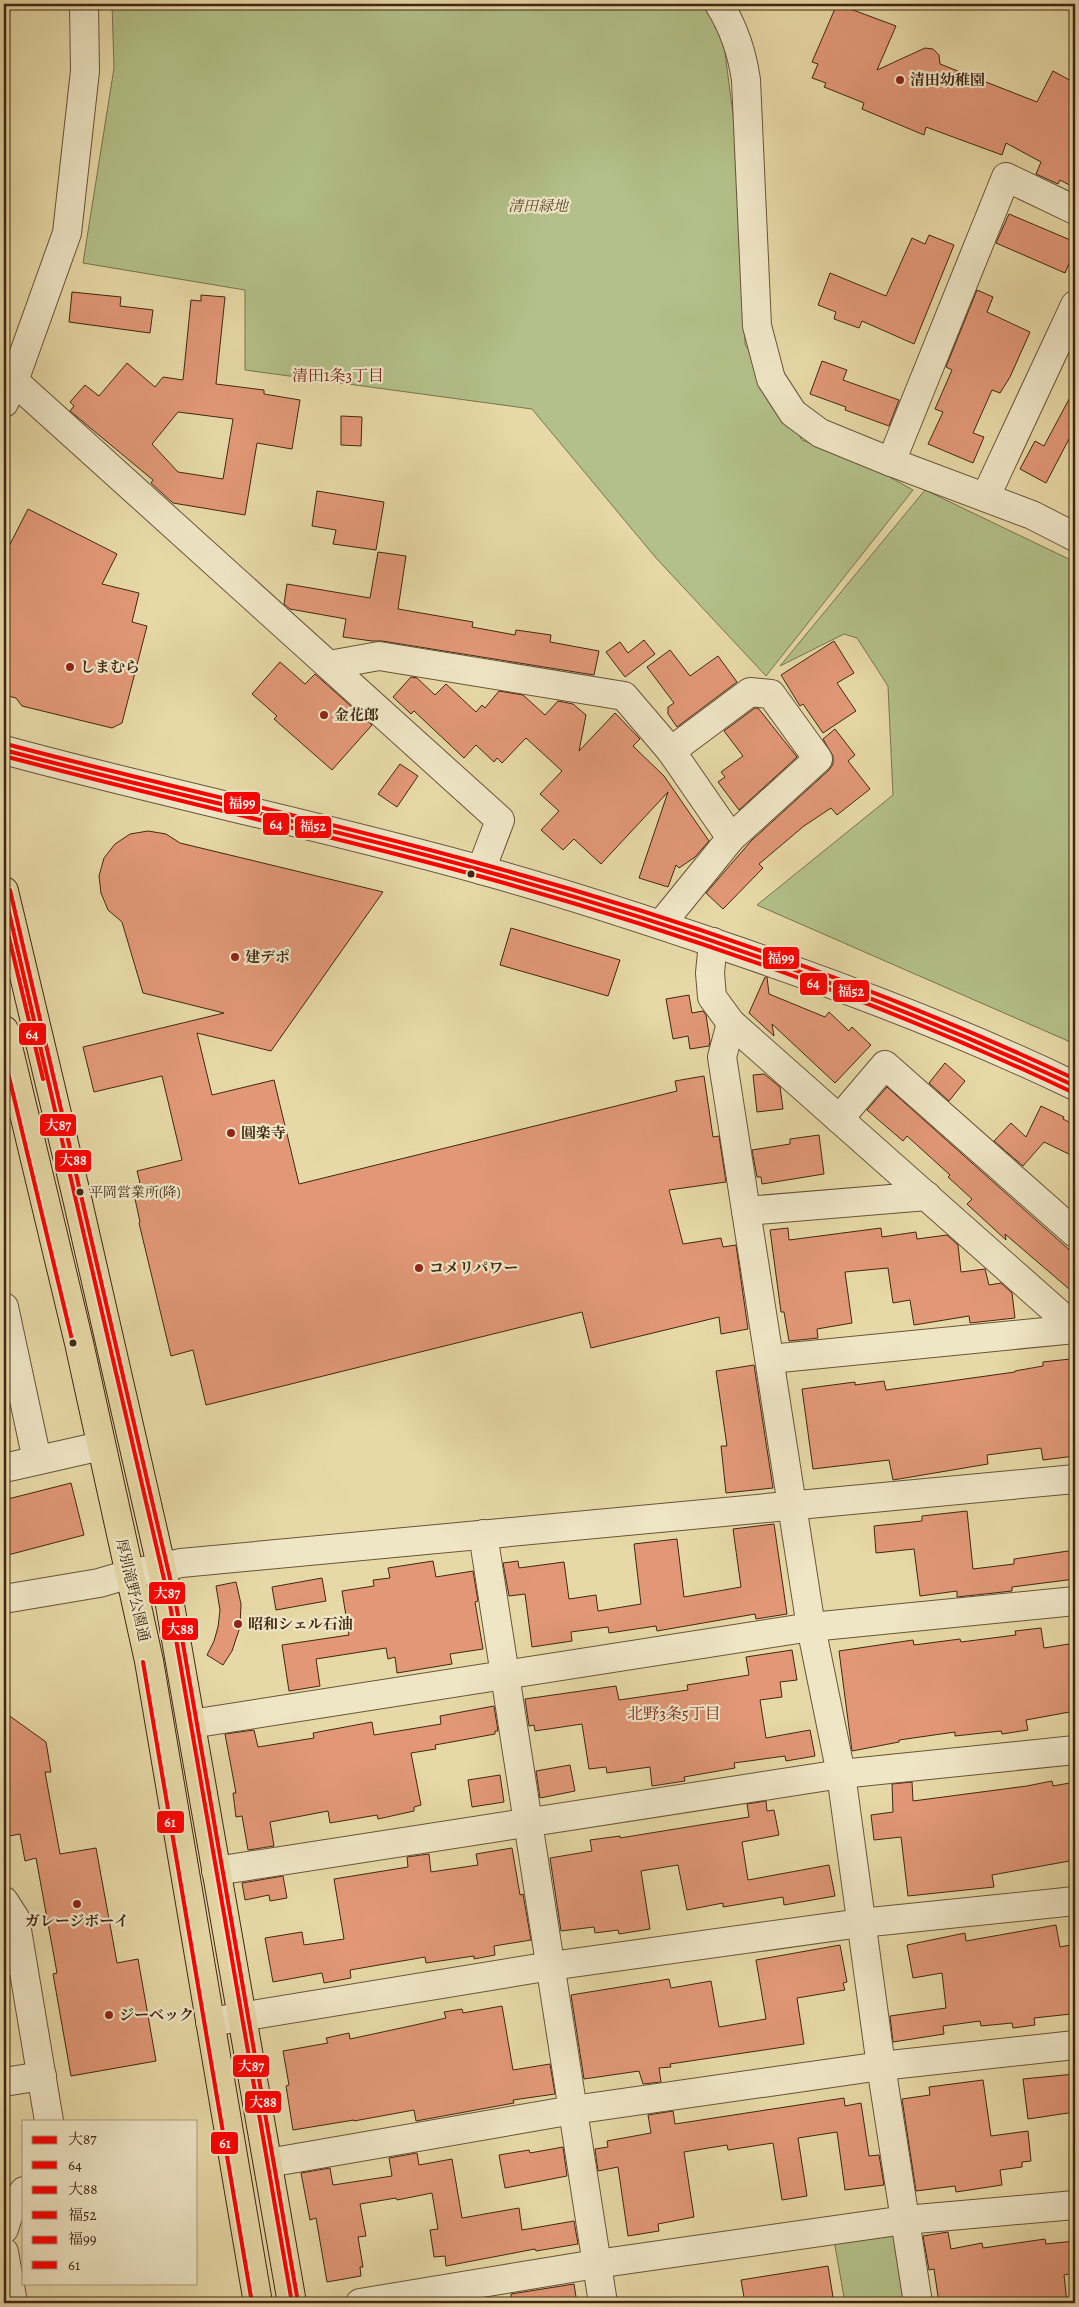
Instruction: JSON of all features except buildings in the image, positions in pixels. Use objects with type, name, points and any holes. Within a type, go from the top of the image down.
[{"type":"main road","name":"厚別滝野公園通","points":[[4,891],[162,1566],[292,2303]]},
{"type":"main road","name":"厚別滝野公園通","points":[[4,1030],[79,1343],[149,1661],[258,2303]]},
{"type":"main road","points":[[101,1446],[132,1438]]},
{"type":"street","points":[[84,4],[85,70],[67,233],[9,392],[329,665],[500,820],[481,870]]},
{"type":"street","points":[[719,4],[729,21],[742,54],[746,80],[757,326],[770,379],[793,414],[820,433],[891,462],[986,496],[1032,515],[1075,537]]},
{"type":"street","points":[[891,462],[1006,177],[1075,210]]},
{"type":"street","points":[[986,496],[1075,306]]},
{"type":"street","points":[[329,665],[379,656],[624,696],[671,751],[731,838]]},
{"type":"street","points":[[662,924],[731,838],[818,759],[770,694],[750,692],[671,751]]},
{"type":"street","points":[[4,750],[481,870],[662,924],[844,987],[1034,1066],[1075,1086]]},
{"type":"street","points":[[713,942],[710,973],[712,996],[731,1023],[1075,1328]]},
{"type":"street","points":[[731,1023],[722,1057],[811,1627],[841,1774],[881,2066],[918,2303]]},
{"type":"street","points":[[839,1119],[885,1065],[1075,1233]]},
{"type":"street","points":[[746,1211],[927,1196]]},
{"type":"street","points":[[4,1307],[37,1460]]},
{"type":"street","points":[[770,1359],[1075,1328]]},
{"type":"street","points":[[4,1468],[101,1446]]},
{"type":"street","points":[[4,1599],[99,1583],[162,1566],[1075,1479]]},
{"type":"street","points":[[483,1534],[602,2303]]},
{"type":"street","points":[[191,1724],[811,1627],[1075,1601]]},
{"type":"street","points":[[216,1871],[841,1774],[1075,1750]]},
{"type":"street","points":[[4,1901],[15,1918],[49,2120]]},
{"type":"street","points":[[210,2022],[241,2015],[551,1966],[861,1923],[1075,1901]]},
{"type":"street","points":[[268,2163],[573,2110],[881,2066],[1075,2045]]},
{"type":"street","points":[[4,2082],[42,2076]]},
{"type":"street","points":[[4,2229],[8,2213],[22,2194]]},
{"type":"street","points":[[360,2303],[596,2264],[905,2220],[1075,2205]]},
{"type":"street","points":[[4,2252],[13,2303]]},
{"type":"green space","name":"清田緑地","points":[[112,4],[703,4],[722,30],[740,168],[745,344],[802,440],[868,465],[913,490],[766,676],[656,558],[532,409],[245,370],[245,290],[83,263],[114,68]]},
{"type":"green space","points":[[925,490],[1075,562],[1075,1044],[757,905],[893,795],[888,686],[857,638],[844,634],[780,666]]},
{"type":"green space","points":[[897,2232],[909,2303],[845,2303],[834,2240]]},
{"type":"transit line","name":"福99","points":[[6,744],[423,848],[558,885],[633,908],[857,986],[1003,1046],[1075,1079]]},
{"type":"transit line","name":"福52","points":[[4,750],[422,854],[633,915],[708,939],[857,993],[1003,1053],[1075,1086]]},
{"type":"transit line","name":"64","points":[[4,756],[420,860],[631,921],[706,945],[854,999],[928,1028],[1072,1092]]},
{"type":"transit line","name":"大88","points":[[10,890],[176,1604],[298,2302]]},
{"type":"transit line","name":"大87","points":[[4,891],[170,1605],[292,2303]]},
{"type":"transit line","name":"64","points":[[4,917],[43,1079]]},
{"type":"transit line","name":"64","points":[[4,1056],[73,1344]]},
{"type":"transit line","name":"61","points":[[143,1662],[252,2303]]},
{"type":"place","name":"清田幼稚園","points":[[900,80]]},
{"type":"place","name":"しまむら","points":[[70,667]]},
{"type":"place","name":"金花郎","points":[[324,715]]},
{"type":"place","name":"建デポ","points":[[235,957]]},
{"type":"place","name":"圓楽寺","points":[[231,1133]]},
{"type":"place","name":"平岡営業所(降)","points":[[80,1192]]},
{"type":"place","name":"コメリパワー","points":[[419,1268]]},
{"type":"place","name":"昭和シェル石油","points":[[238,1624]]},
{"type":"place","name":"ガレージボーイ","points":[[77,1904]]},
{"type":"place","name":"ジーベック","points":[[109,2015]]},
{"type":"district","name":"清田1条3丁目","points":[[338,375]]},
{"type":"district","name":"北野3条5丁目","points":[[674,1713]]}]
